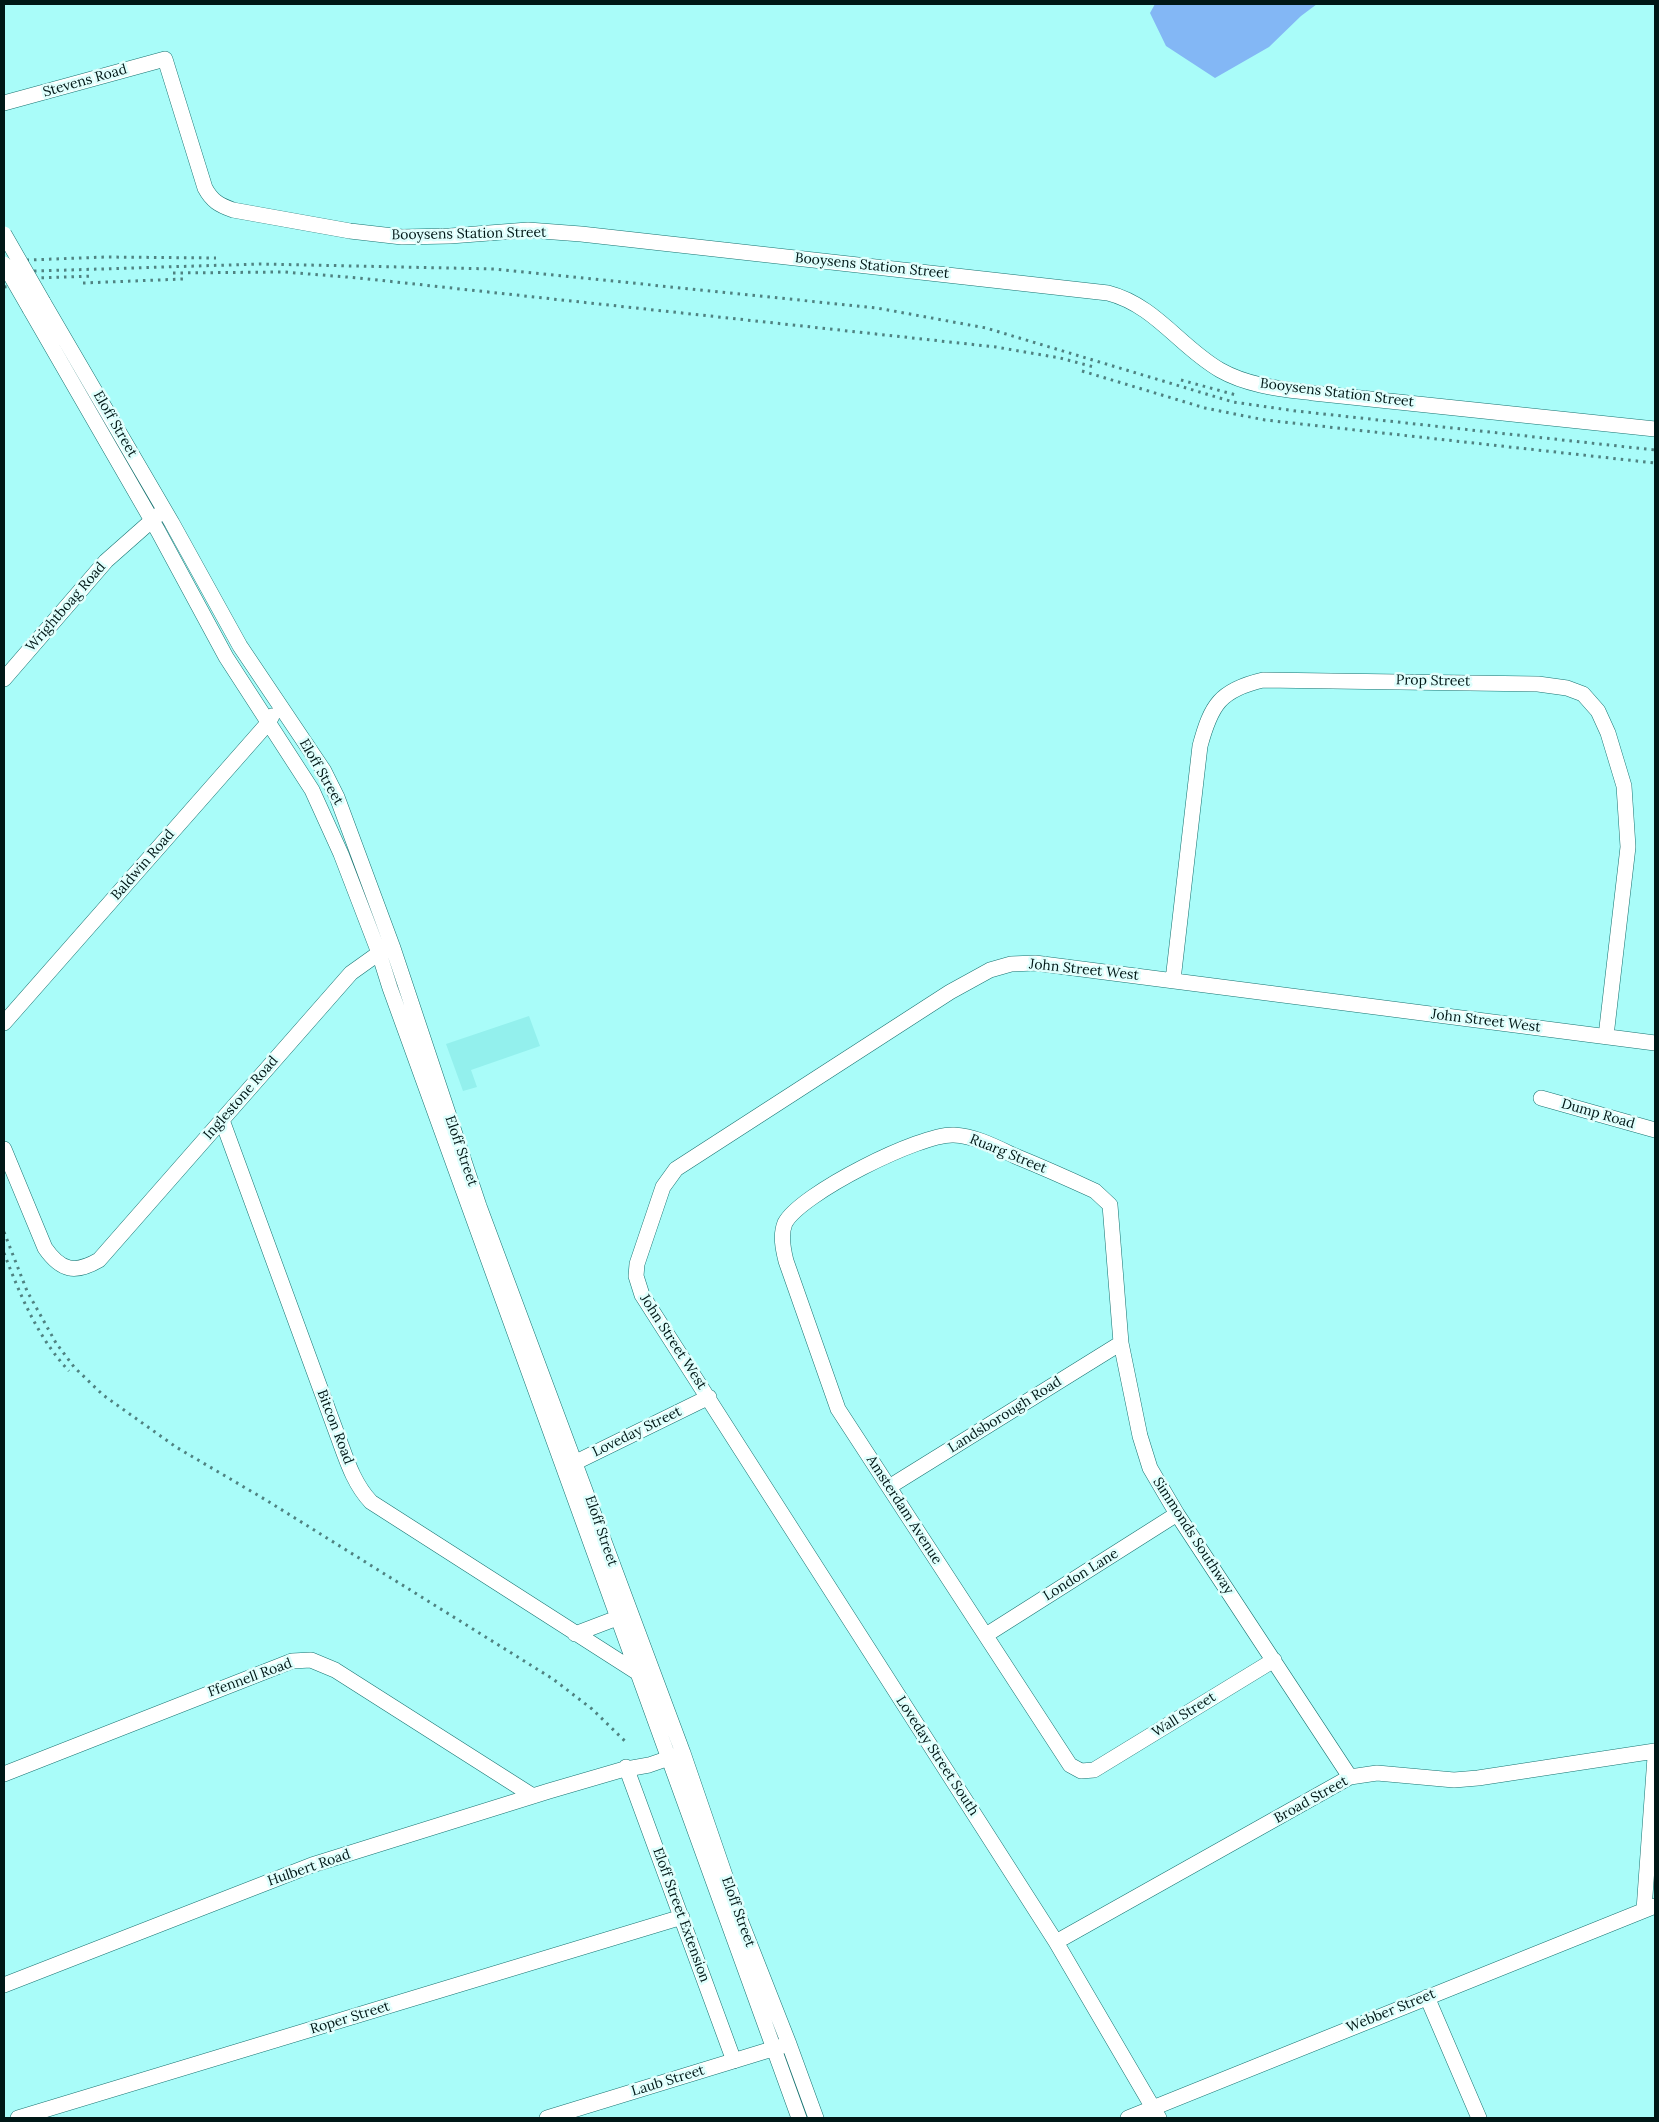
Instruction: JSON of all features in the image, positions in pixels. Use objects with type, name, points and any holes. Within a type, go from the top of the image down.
[{"type":"street","name":"Stevens Road","points":[[4,104],[165,59]]},
{"type":"street","name":"Booysens Station Street","points":[[165,59],[205,188],[211,199],[221,206],[233,210],[384,236],[450,236],[528,230],[581,234],[1108,293],[1131,300],[1145,309],[1183,343],[1222,372],[1264,386],[1313,393],[1655,429]]},
{"type":"street","name":"Eloff Street","points":[[4,234],[44,302],[75,372],[154,525],[226,657],[312,790],[324,815],[439,1106],[623,1616],[682,1750],[724,1891],[774,2048],[799,2118]]},
{"type":"street","name":"Eloff Street","points":[[4,264],[30,309],[75,372],[169,516],[240,646],[324,771],[337,797],[393,948],[439,1106]]},
{"type":"street","name":"Wrightboag Road","points":[[4,679],[89,580],[130,538],[169,516]]},
{"type":"street","points":[[204,616],[218,607]]},
{"type":"street","name":"Prop Street","points":[[1172,980],[1200,746],[1207,722],[1216,705],[1228,693],[1242,685],[1263,680],[1538,684],[1567,688],[1583,694],[1598,712],[1608,733],[1624,786],[1628,847],[1606,1036]]},
{"type":"street","name":"Baldwin Road","points":[[4,1023],[268,723],[278,705]]},
{"type":"street","name":"Inglestone Road","points":[[4,1149],[35,1228],[45,1248],[54,1260],[66,1267],[77,1269],[99,1260],[351,973],[379,953],[393,948]]},
{"type":"street","name":"John Street West","points":[[709,1397],[648,1306],[638,1286],[636,1276],[637,1264],[662,1187],[676,1169],[950,992],[990,970],[1011,964],[1029,963],[1655,1043]]},
{"type":"street","name":"Dump Road","points":[[1541,1098],[1655,1130]]},
{"type":"street","name":"Bitcon Road","points":[[222,1120],[354,1479],[363,1493],[371,1502],[638,1673]]},
{"type":"street","name":"Ruarg Street","points":[[794,1211],[840,1180],[872,1162],[918,1144],[953,1135],[969,1137],[995,1147],[1096,1191],[1110,1205]]},
{"type":"street","name":"Simmonds Southway","points":[[1110,1205],[1121,1343],[1144,1453],[1150,1468],[1177,1514],[1350,1777]]},
{"type":"street","name":"Amsterdam Avenue","points":[[794,1211],[783,1231],[782,1244],[786,1261],[838,1409],[1066,1760],[1074,1768],[1082,1771],[1094,1770]]},
{"type":"street","name":"Landsborough Road","points":[[889,1487],[1121,1343]]},
{"type":"street","name":"Loveday Street","points":[[570,1465],[709,1397]]},
{"type":"street","name":"Loveday Street South","points":[[709,1397],[1056,1942],[1156,2113]]},
{"type":"street","name":"London Lane","points":[[986,1635],[1177,1514]]},
{"type":"street","name":"Eloff Street","points":[[623,1616],[638,1673],[668,1755],[724,1891],[741,1922],[816,2118]]},
{"type":"street","points":[[575,1634],[623,1616]]},
{"type":"street","name":"Ffennell Road","points":[[4,1774],[292,1661],[311,1660],[335,1670],[533,1796]]},
{"type":"street","name":"Wall Street","points":[[1094,1770],[1274,1660]]},
{"type":"street","name":"Hulbert Road","points":[[4,1985],[312,1865],[682,1750]]},
{"type":"street","name":"Broad Street","points":[[1056,1942],[1350,1777],[1377,1773],[1454,1780],[1478,1778],[1655,1751]]},
{"type":"street","points":[[1650,1908],[1655,1757]]},
{"type":"street","name":"Eloff Street Extension","points":[[624,1769],[682,1917],[734,2061]]},
{"type":"street","name":"Webber Street","points":[[1128,2118],[1156,2113],[1427,1997],[1650,1908]]},
{"type":"street","name":"Roper Street","points":[[18,2118],[682,1917]]},
{"type":"street","points":[[1427,1997],[1479,2118]]},
{"type":"street","name":"Laub Street","points":[[547,2118],[789,2044]]},
{"type":"shaded area","points":[[1155,4],[1317,4],[1301,16],[1269,47],[1215,78],[1166,46],[1150,13]]},
{"type":"shaded area","points":[[529,1016],[540,1046],[471,1070],[477,1087],[463,1091],[446,1044]]},
{"type":"railway","points":[[4,261],[105,257],[216,258]]},
{"type":"railway","points":[[4,272],[260,264],[495,269],[877,308],[986,328],[1233,402],[1296,411],[1655,450]]},
{"type":"railway","points":[[173,273],[284,272],[359,278],[996,347],[1060,358],[1094,367]]},
{"type":"railway","points":[[4,279],[93,276]]},
{"type":"railway","points":[[83,283],[183,279]]},
{"type":"railway","points":[[4,287],[29,285]]},
{"type":"railway","points":[[1082,371],[1205,408],[1265,420],[1655,463]]},
{"type":"railway","points":[[1181,380],[1236,395]]},
{"type":"railway","points":[[4,1232],[27,1291],[56,1343],[74,1367],[103,1395],[176,1447],[266,1500],[553,1679],[592,1709],[628,1744]]},
{"type":"railway","points":[[4,1253],[23,1300],[39,1330],[48,1345],[69,1371]]}]
